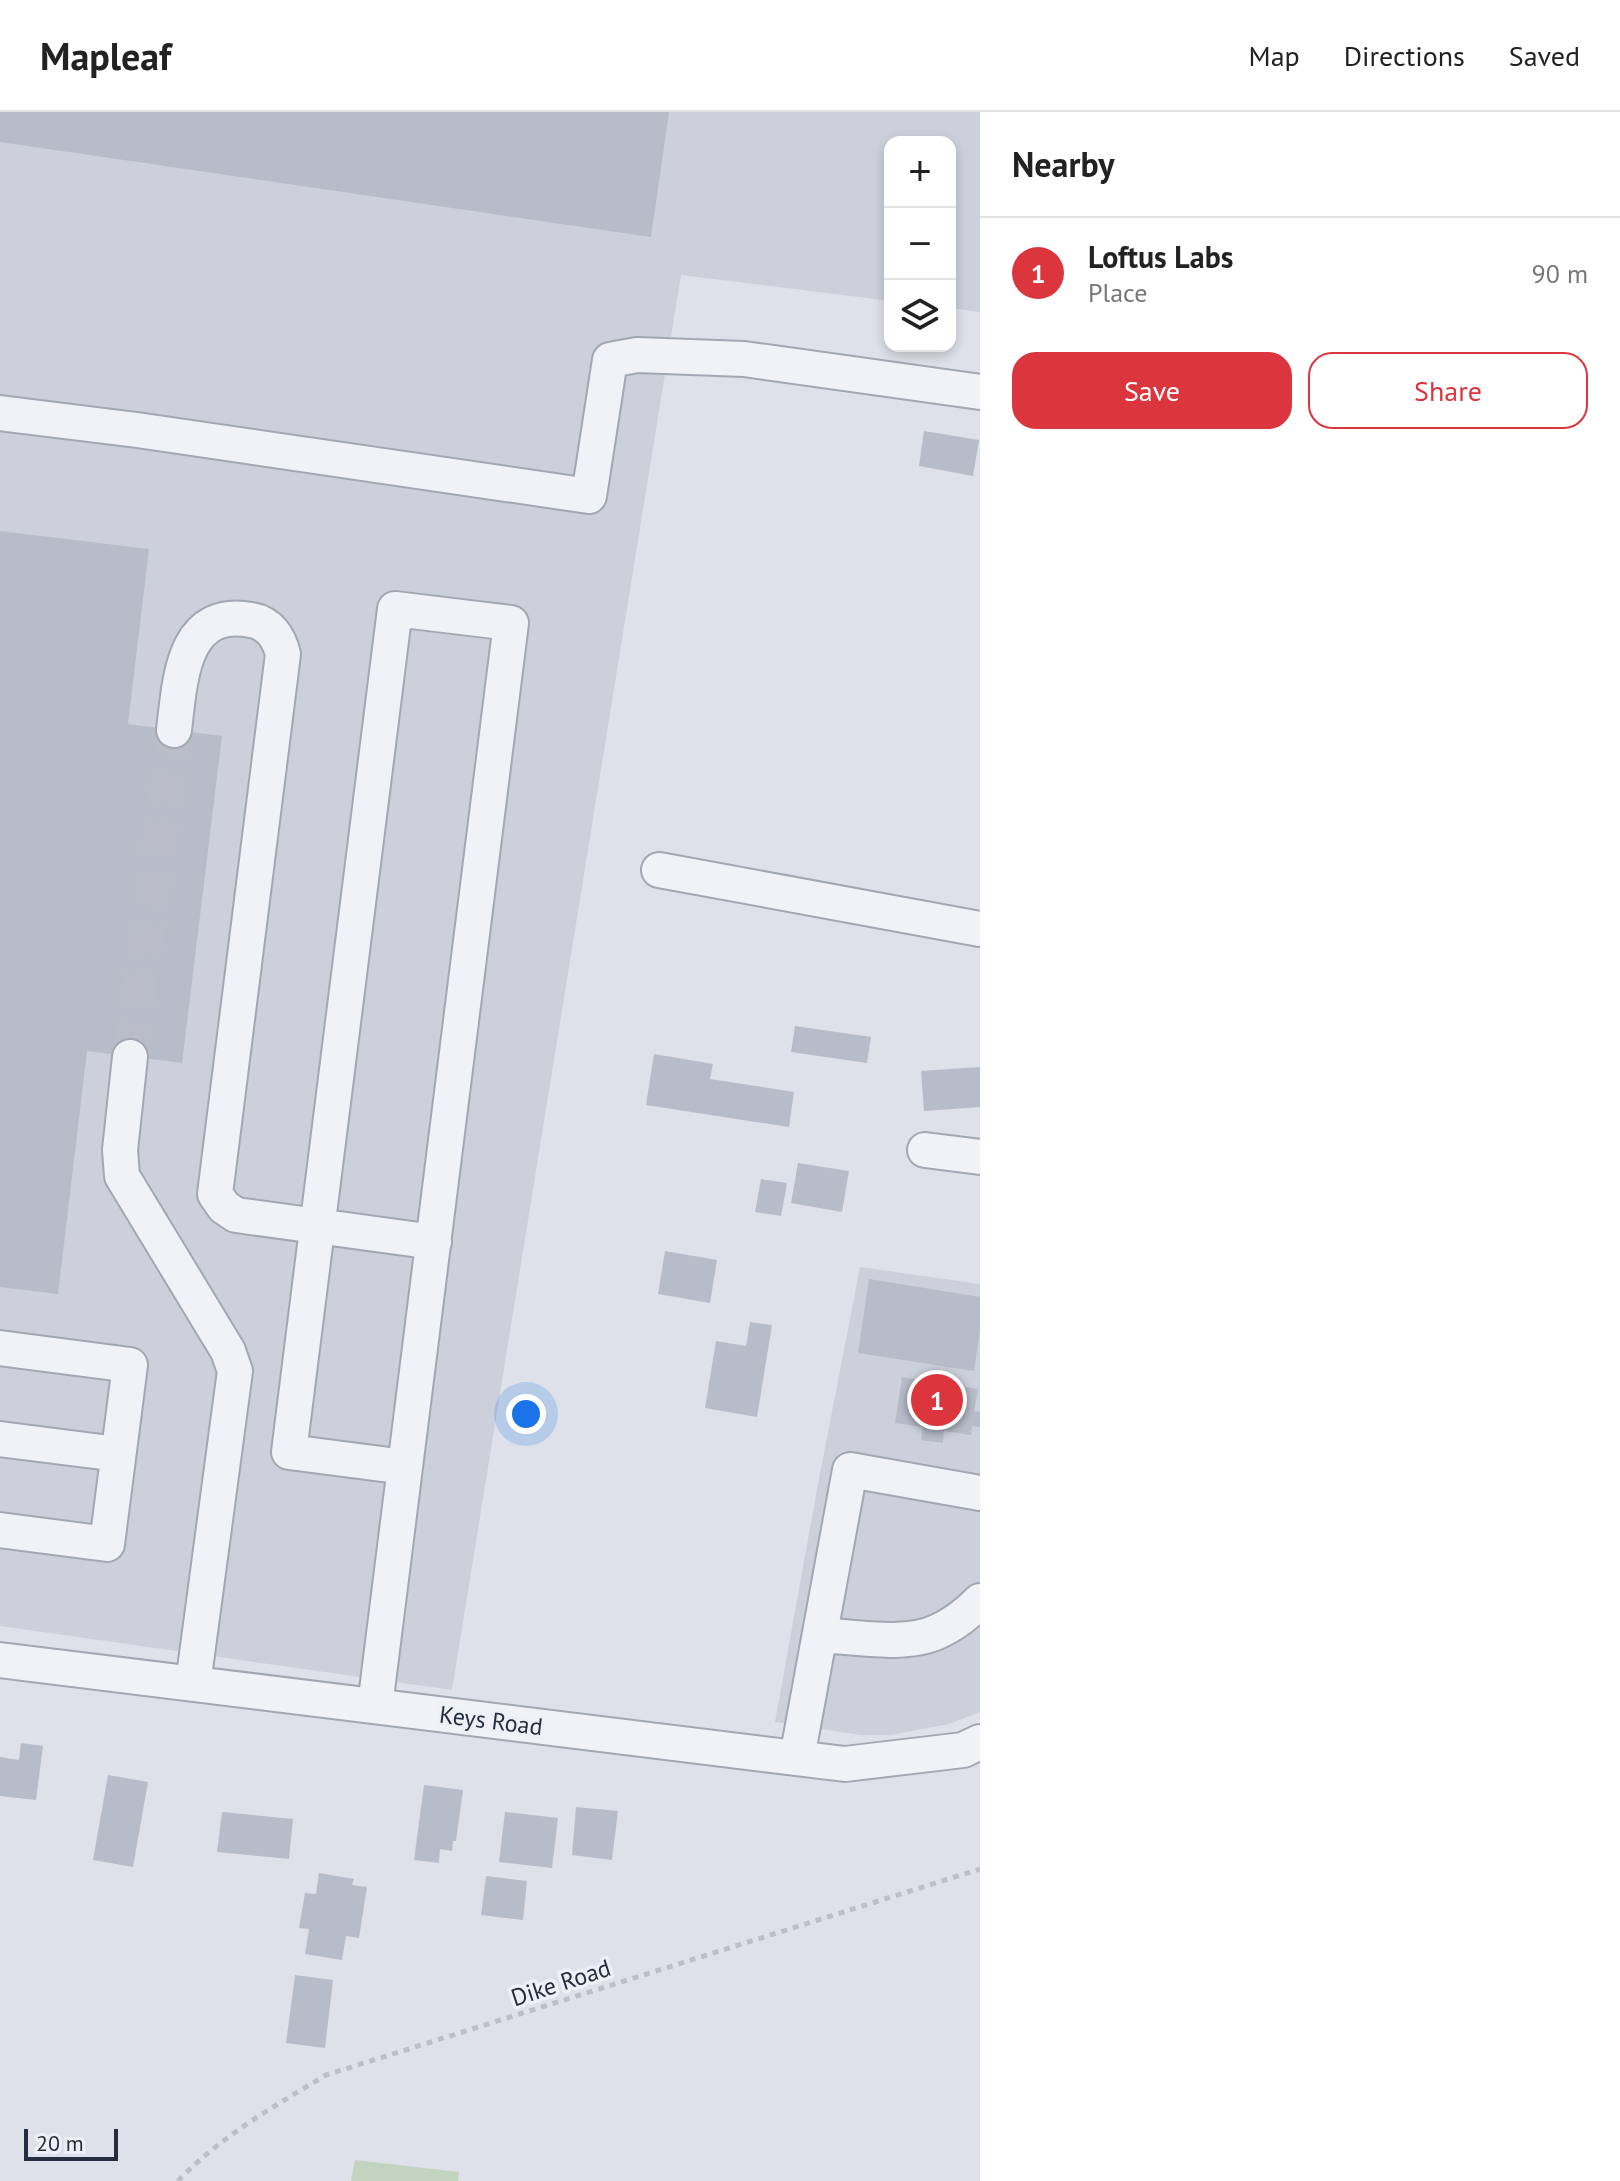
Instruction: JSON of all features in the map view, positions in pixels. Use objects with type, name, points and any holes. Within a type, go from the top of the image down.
[{"type":"street","points":[[0,413],[589,496],[610,360],[637,355],[744,359],[980,392]]},
{"type":"street","points":[[375,1706],[511,623],[395,609],[289,1452],[405,1467]]},
{"type":"street","points":[[174,730],[182,668],[197,636],[213,622],[233,616],[258,621],[279,637],[283,654],[215,1194],[224,1207],[236,1215],[434,1242]]},
{"type":"street","points":[[659,870],[980,929]]},
{"type":"street","points":[[130,1057],[120,1150],[122,1176],[228,1351],[235,1371],[193,1684]]},
{"type":"street","points":[[925,1150],[980,1157]]},
{"type":"street","points":[[0,1348],[130,1365],[107,1544],[0,1530]]},
{"type":"street","points":[[0,1439],[118,1454]]},
{"type":"street","points":[[797,1758],[850,1470],[980,1493]]},
{"type":"street","points":[[820,1635],[898,1640],[937,1633],[980,1601]]},
{"type":"street","name":"Keys Road","points":[[0,1660],[845,1764],[963,1750],[980,1742]]},
{"type":"path","name":"Dike Road","points":[[178,2181],[196,2162],[241,2126],[326,2075],[980,1869]]},
{"type":"shaded area","points":[[0,112],[980,112],[980,312],[956,309],[956,136],[884,136],[884,300],[681,275],[452,1690],[0,1626]]},
{"type":"shaded area","points":[[860,1267],[980,1284],[980,1712],[949,1724],[891,1735],[861,1735],[775,1722]]},
{"type":"green space","points":[[355,2160],[459,2172],[458,2181],[351,2181]]},
{"type":"building","points":[[0,112],[669,112],[651,237],[0,142]]},
{"type":"building","points":[[924,431],[979,440],[973,476],[919,466]]},
{"type":"building","points":[[0,531],[149,549],[128,724],[222,736],[182,1063],[87,1051],[58,1294],[0,1287]]},
{"type":"building","points":[[795,1026],[871,1037],[867,1063],[791,1052]]},
{"type":"building","points":[[654,1054],[713,1064],[710,1079],[794,1092],[789,1127],[646,1105]]},
{"type":"building","points":[[980,1067],[980,1107],[924,1111],[921,1071]]},
{"type":"building","points":[[798,1163],[849,1171],[842,1212],[791,1203]]},
{"type":"building","points":[[761,1179],[787,1183],[781,1216],[755,1212]]},
{"type":"building","points":[[665,1251],[717,1260],[710,1303],[658,1294]]},
{"type":"building","points":[[869,1279],[980,1297],[980,1330],[974,1371],[858,1353]]},
{"type":"building","points":[[750,1322],[772,1325],[757,1417],[705,1408],[716,1341],[746,1346]]},
{"type":"building","points":[[902,1377],[978,1389],[974,1411],[980,1412],[980,1427],[972,1426],[971,1435],[944,1431],[943,1443],[921,1440],[923,1427],[895,1423]]},
{"type":"building","points":[[21,1743],[43,1746],[36,1800],[0,1796],[0,1757],[19,1760]]},
{"type":"building","points":[[108,1775],[148,1782],[133,1867],[93,1860]]},
{"type":"building","points":[[424,1785],[463,1790],[456,1841],[453,1841],[452,1851],[440,1849],[439,1863],[414,1860]]},
{"type":"building","points":[[576,1807],[618,1811],[612,1860],[572,1855]]},
{"type":"building","points":[[222,1812],[293,1819],[289,1859],[217,1852]]},
{"type":"building","points":[[505,1812],[558,1818],[552,1868],[499,1862]]},
{"type":"building","points":[[319,1873],[354,1879],[352,1885],[367,1887],[359,1938],[346,1936],[342,1960],[305,1954],[309,1929],[299,1928],[305,1893],[316,1894]]},
{"type":"building","points":[[486,1876],[527,1881],[523,1920],[481,1915]]},
{"type":"building","points":[[295,1975],[333,1980],[325,2048],[286,2043]]},
{"type":"tunnel","points":[[130,1057],[174,730]]},
{"type":"place","name":"Loftus Labs","points":[[937,1400]]}]
